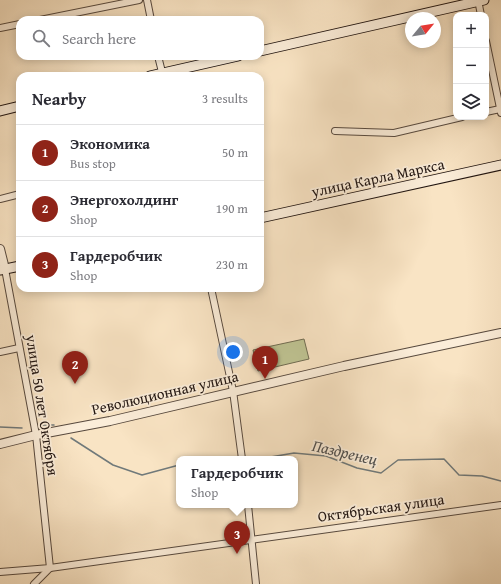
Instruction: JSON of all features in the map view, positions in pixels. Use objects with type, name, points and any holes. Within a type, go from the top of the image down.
[{"type":"main road","points":[[264,50],[480,1]]},
{"type":"main road","points":[[174,72],[222,60]]},
{"type":"main road","points":[[0,110],[16,107]]},
{"type":"main road","name":"улица Карла Маркса","points":[[264,217],[501,165]]},
{"type":"main road","points":[[2,269],[16,267]]},
{"type":"street","points":[[60,16],[139,0]]},
{"type":"street","points":[[147,0],[150,16]]},
{"type":"street","points":[[480,1],[481,12]]},
{"type":"street","points":[[0,28],[16,25]]},
{"type":"street","points":[[488,48],[501,111],[489,112]]},
{"type":"street","points":[[159,60],[161,72]]},
{"type":"street","points":[[335,131],[394,133],[453,119]]},
{"type":"street","points":[[0,199],[16,195]]},
{"type":"street","name":"улица 50 лет Октября","points":[[0,249],[2,269],[36,435],[50,568]]},
{"type":"street","points":[[212,292],[233,391],[242,456]]},
{"type":"street","name":"Революционная улица","points":[[0,444],[36,435],[110,421],[344,366],[501,333]]},
{"type":"street","points":[[0,352],[19,348]]},
{"type":"street","name":"Октябрьская улица","points":[[0,572],[50,568],[501,505]]},
{"type":"street","points":[[248,508],[256,584]]},
{"type":"street","points":[[34,584],[50,568]]},
{"type":"green space","points":[[304,339],[309,359],[258,371],[253,350]]},
{"type":"waterway","name":"Паздренец","points":[[40,425],[54,425]]},
{"type":"waterway","name":"Паздренец","points":[[0,427],[22,428]]},
{"type":"waterway","name":"Паздренец","points":[[71,438],[113,465],[142,475],[176,466]]},
{"type":"waterway","name":"Паздренец","points":[[276,456],[294,453],[326,456],[357,468],[381,473],[398,460],[444,459],[459,475],[482,476],[501,481]]},
{"type":"place","name":"Экономика","points":[[265,379]]},
{"type":"place","name":"Энергохолдинг","points":[[75,384]]},
{"type":"place","name":"Гардеробчик","points":[[237,554]]}]
